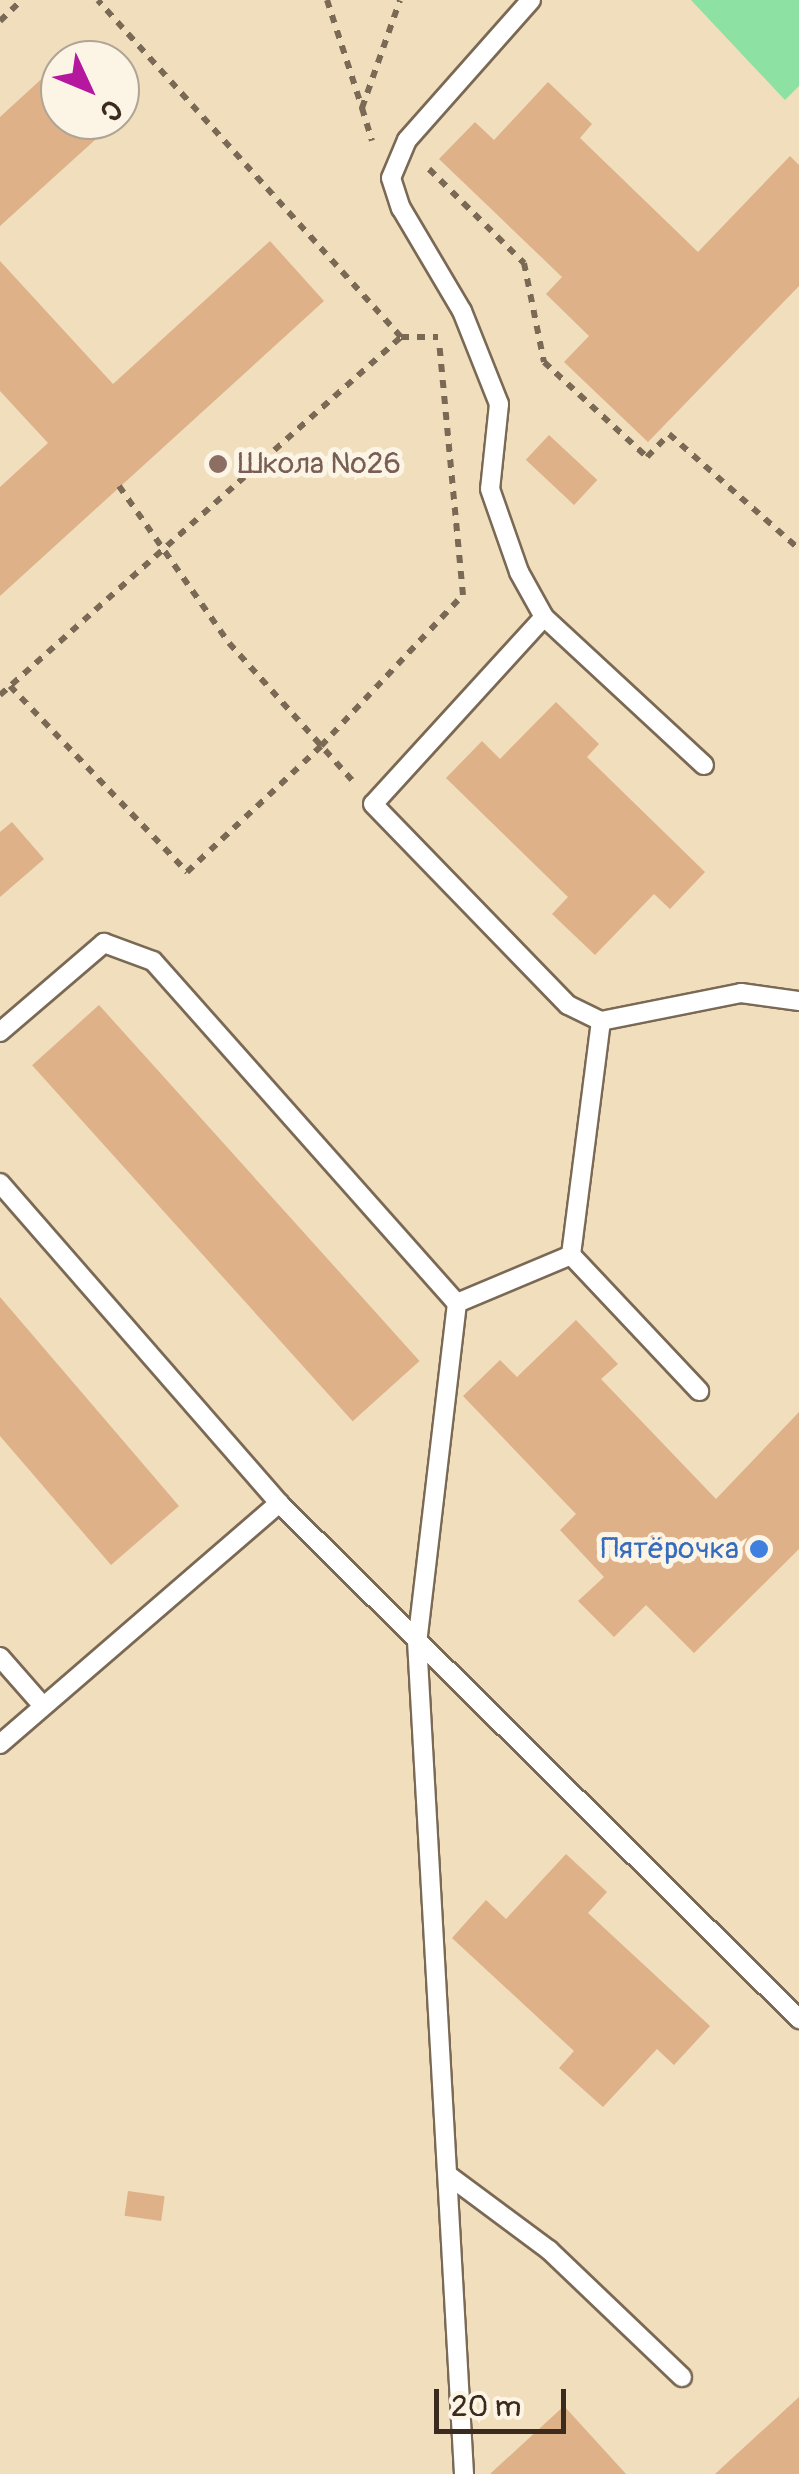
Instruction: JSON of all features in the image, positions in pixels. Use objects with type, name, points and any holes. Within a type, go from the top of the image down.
[{"type":"lane","points":[[531,0],[408,140],[391,178],[400,208],[462,311],[499,404],[490,490],[518,572],[544,617],[704,765]]},
{"type":"lane","points":[[544,617],[373,804],[568,1005],[601,1021],[741,993],[799,1000]]},
{"type":"lane","points":[[0,1032],[104,943],[153,961],[457,1303],[417,1641],[464,2474]]},
{"type":"lane","points":[[571,1255],[601,1021]]},
{"type":"lane","points":[[0,1184],[279,1504],[799,2019]]},
{"type":"lane","points":[[457,1303],[571,1255]]},
{"type":"lane","points":[[571,1255],[699,1391]]},
{"type":"lane","points":[[0,1744],[279,1504]]},
{"type":"lane","points":[[0,1658],[43,1706]]},
{"type":"lane","points":[[448,2175],[549,2250],[682,2377]]},
{"type":"path","points":[[0,21],[22,0]]},
{"type":"path","points":[[98,0],[402,336]]},
{"type":"path","points":[[328,0],[373,143]]},
{"type":"path","points":[[362,108],[400,0]]},
{"type":"path","points":[[425,159],[431,173],[524,263],[544,362],[646,457],[669,434],[799,548]]},
{"type":"path","points":[[10,686],[187,872],[321,746],[463,595],[437,324]]},
{"type":"path","points":[[0,696],[402,336],[438,337]]},
{"type":"path","points":[[119,486],[228,643],[373,804]]},
{"type":"green space","points":[[691,0],[799,0],[799,86],[785,100]]},
{"type":"building","points":[[40,80],[40,140],[95,140],[0,226],[0,117]]},
{"type":"building","points":[[548,82],[592,124],[580,138],[698,252],[790,156],[799,165],[799,286],[648,442],[564,362],[589,336],[546,294],[562,277],[439,159],[475,122],[494,140]]},
{"type":"building","points":[[270,241],[324,301],[0,596],[0,487],[48,443],[0,391],[0,261],[113,384]]},
{"type":"building","points":[[549,435],[597,480],[574,505],[526,460]]},
{"type":"building","points":[[556,702],[599,744],[587,757],[705,872],[670,909],[654,894],[595,955],[552,914],[568,897],[446,778],[482,741],[500,759]]},
{"type":"building","points":[[12,822],[44,859],[0,897],[0,832]]},
{"type":"building","points":[[99,1005],[420,1361],[353,1421],[32,1065]]},
{"type":"building","points":[[0,1297],[179,1506],[111,1565],[0,1436]]},
{"type":"building","points":[[576,1320],[618,1364],[601,1379],[716,1499],[799,1412],[799,1549],[694,1653],[646,1605],[614,1637],[578,1601],[604,1577],[560,1530],[576,1514],[463,1396],[500,1360],[517,1377]]},
{"type":"building","points":[[566,1854],[607,1892],[588,1913],[710,2026],[674,2065],[657,2049],[603,2107],[559,2068],[574,2051],[452,1938],[486,1900],[506,1919]]},
{"type":"building","points":[[128,2191],[165,2196],[161,2221],[125,2216]]},
{"type":"building","points":[[799,2397],[799,2474],[715,2474]]},
{"type":"building","points":[[564,2406],[626,2474],[490,2474]]},
{"type":"place","name":"Школа №26","points":[[218,464]]},
{"type":"place","name":"Пятёрочка","points":[[759,1549]]}]
